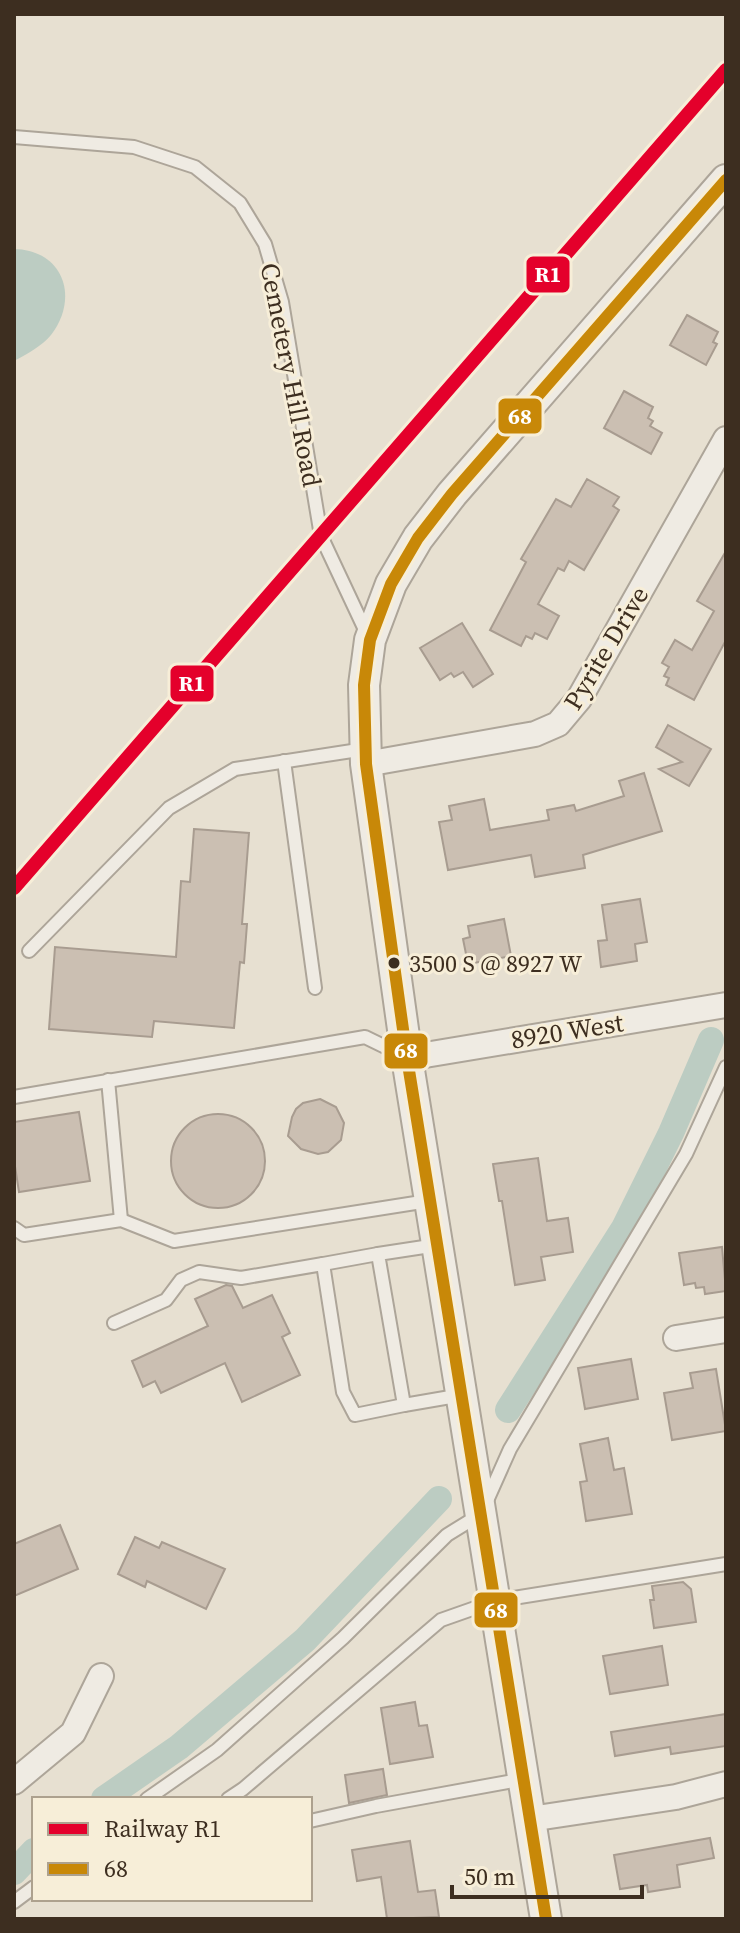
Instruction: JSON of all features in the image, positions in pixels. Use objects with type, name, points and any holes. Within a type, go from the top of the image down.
[{"type":"street","points":[[546,1919],[407,1058],[365,756],[364,685],[370,640],[391,584],[418,538],[722,192]]},
{"type":"street","name":"Pyrite Drive","points":[[365,756],[522,738],[558,724],[579,699],[726,439]]},
{"type":"street","name":"8920 West","points":[[407,1058],[714,1007]]},
{"type":"street","points":[[676,1338],[726,1330]]},
{"type":"street","points":[[14,1782],[73,1733],[101,1676]]},
{"type":"street","points":[[530,1819],[676,1797],[726,1784]]},
{"type":"lane","name":"Cemetery Hill Road","points":[[14,137],[134,147],[195,167],[240,203],[265,244],[282,302],[321,536],[370,640]]},
{"type":"lane","points":[[29,951],[169,808],[235,769],[284,761],[365,756]]},
{"type":"lane","points":[[284,761],[315,988]]},
{"type":"lane","points":[[14,1097],[365,1037],[407,1058]]},
{"type":"lane","points":[[150,1797],[217,1750],[343,1638],[447,1535],[480,1510],[510,1449],[686,1154],[726,1067]]},
{"type":"lane","points":[[108,1080],[121,1220]]},
{"type":"lane","points":[[14,1228],[24,1235],[121,1220],[174,1241],[430,1201]]},
{"type":"lane","points":[[114,1323],[166,1300],[181,1280],[199,1272],[241,1278],[437,1245]]},
{"type":"lane","points":[[378,1254],[404,1405]]},
{"type":"lane","points":[[323,1264],[343,1392],[355,1415],[462,1395]]},
{"type":"lane","points":[[233,1797],[441,1620],[495,1601],[726,1564]]},
{"type":"lane","points":[[312,1821],[524,1779]]},
{"type":"lane","points":[[14,1902],[32,1888]]},
{"type":"shaded area","points":[[14,249],[31,251],[45,258],[62,278],[65,291],[60,320],[51,335],[14,361]]},
{"type":"building","points":[[687,315],[718,332],[713,342],[717,344],[706,365],[670,345]]},
{"type":"building","points":[[624,391],[653,407],[648,418],[653,421],[650,426],[662,433],[651,454],[604,428]]},
{"type":"building","points":[[587,479],[619,497],[613,506],[619,510],[584,570],[569,561],[564,571],[558,568],[538,604],[559,616],[547,639],[535,633],[532,639],[526,636],[521,646],[490,630],[526,562],[521,559],[556,499],[571,507]]},
{"type":"building","points":[[726,551],[726,640],[694,700],[666,685],[669,678],[664,676],[669,667],[662,663],[675,640],[692,650],[714,611],[697,601]]},
{"type":"building","points":[[462,623],[493,674],[473,687],[463,672],[454,677],[451,673],[440,680],[420,648]]},
{"type":"building","points":[[668,725],[711,749],[689,786],[659,769],[682,762],[656,747]]},
{"type":"building","points":[[644,773],[662,831],[583,855],[585,868],[535,877],[531,855],[448,870],[439,822],[452,820],[449,806],[484,799],[490,830],[549,820],[547,810],[574,805],[576,811],[624,796],[619,781]]},
{"type":"building","points":[[194,829],[249,833],[242,924],[247,924],[244,963],[240,962],[234,1028],[154,1021],[152,1037],[49,1029],[55,947],[176,957],[181,881],[190,882]]},
{"type":"building","points":[[640,899],[647,942],[635,944],[637,961],[601,967],[598,941],[607,940],[602,905]]},
{"type":"building","points":[[504,919],[511,956],[468,964],[463,939],[470,937],[468,926]]},
{"type":"building","points":[[320,1099],[336,1107],[344,1123],[341,1140],[328,1152],[318,1154],[301,1149],[288,1136],[296,1109],[303,1103]]},
{"type":"building","points":[[79,1112],[90,1181],[19,1192],[14,1160],[14,1122]]},
{"type":"building","points":[[218,1114],[236,1118],[251,1128],[261,1143],[265,1161],[261,1179],[251,1194],[236,1204],[218,1208],[200,1204],[185,1194],[175,1179],[171,1161],[175,1143],[185,1128],[200,1118]]},
{"type":"building","points":[[538,1158],[547,1221],[568,1218],[573,1252],[541,1257],[545,1280],[515,1285],[493,1164]]},
{"type":"building","points":[[722,1247],[726,1291],[705,1294],[704,1287],[696,1288],[695,1283],[684,1285],[679,1253]]},
{"type":"building","points":[[226,1285],[232,1286],[243,1308],[272,1295],[290,1333],[282,1337],[300,1375],[242,1402],[225,1363],[161,1393],[155,1381],[143,1387],[132,1361],[208,1326],[195,1299]]},
{"type":"building","points":[[631,1359],[638,1399],[585,1409],[578,1368]]},
{"type":"building","points":[[716,1369],[726,1431],[672,1440],[664,1393],[693,1388],[690,1373]]},
{"type":"building","points":[[608,1438],[614,1470],[624,1468],[632,1514],[586,1521],[580,1482],[587,1481],[580,1444]]},
{"type":"building","points":[[60,1525],[78,1569],[14,1596],[14,1544]]},
{"type":"building","points":[[135,1537],[159,1548],[162,1542],[225,1569],[206,1609],[147,1581],[145,1587],[118,1574]]},
{"type":"building","points":[[683,1582],[691,1589],[696,1622],[654,1628],[650,1600],[654,1600],[652,1586]]},
{"type":"building","points":[[662,1646],[668,1685],[610,1694],[603,1656]]},
{"type":"building","points":[[415,1702],[419,1726],[427,1725],[433,1757],[390,1764],[381,1708]]},
{"type":"building","points":[[726,1714],[726,1746],[671,1754],[670,1747],[615,1756],[611,1732]]},
{"type":"building","points":[[383,1769],[387,1795],[349,1803],[345,1775]]},
{"type":"building","points":[[710,1838],[714,1858],[677,1865],[680,1887],[648,1892],[647,1885],[620,1889],[614,1855]]},
{"type":"building","points":[[410,1841],[418,1892],[435,1890],[439,1917],[387,1919],[381,1877],[357,1881],[352,1850]]},
{"type":"waterway","points":[[508,1410],[624,1228],[671,1133],[711,1040]]},
{"type":"waterway","points":[[107,1797],[179,1747],[305,1640],[439,1499]]},
{"type":"waterway","points":[[14,1872],[32,1853]]},
{"type":"rail line","name":"R1","points":[[14,888],[726,70]]},
{"type":"transit line","name":"68","points":[[546,1919],[407,1058],[366,764],[364,685],[370,640],[391,584],[418,538],[452,494],[726,180]]},
{"type":"place","name":"3500 S @ 8927 W","points":[[394,963]]}]
